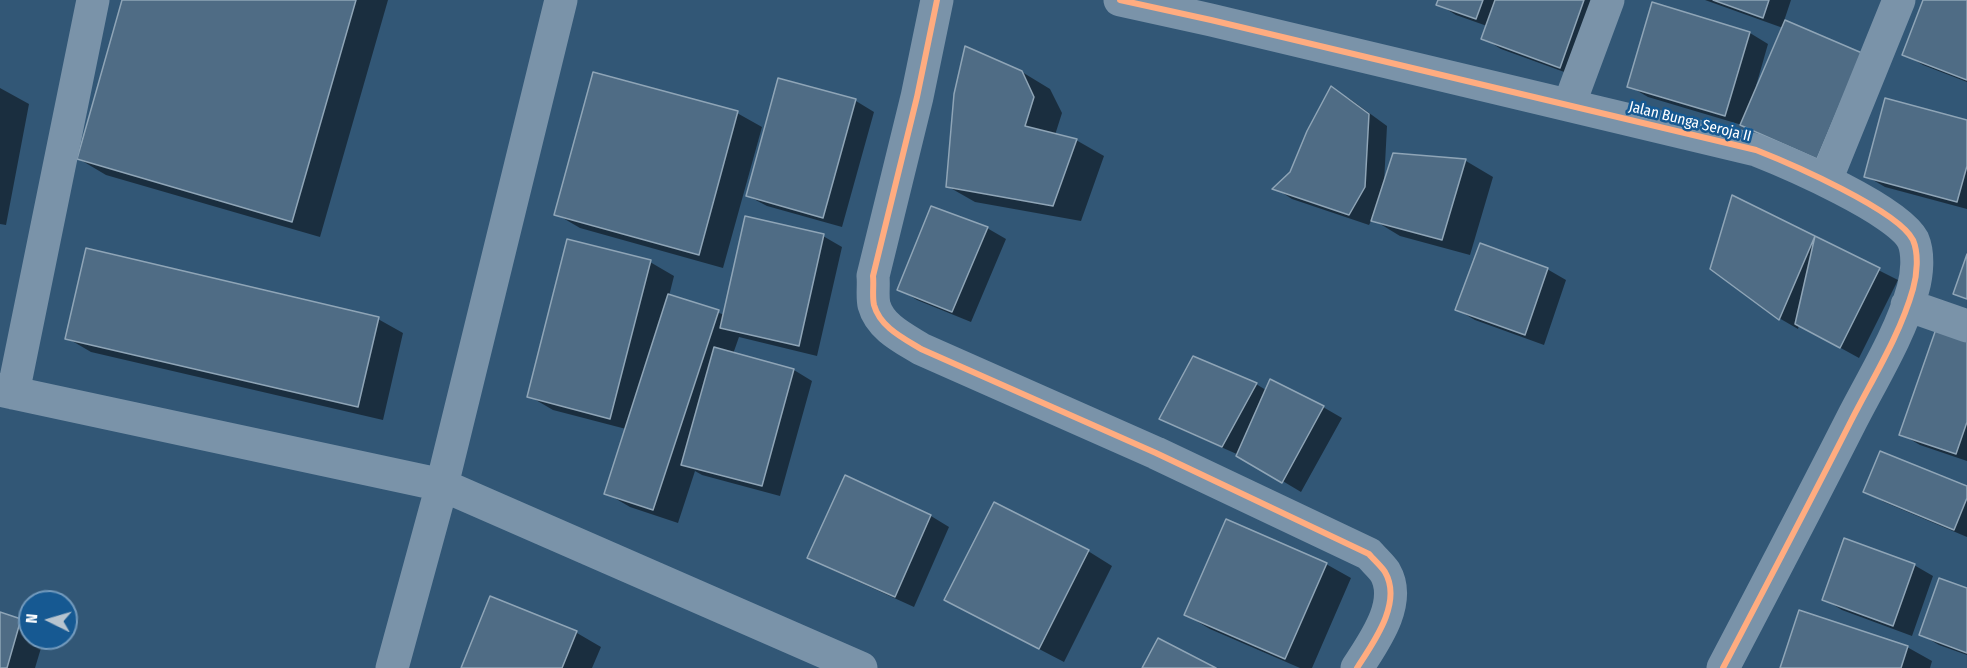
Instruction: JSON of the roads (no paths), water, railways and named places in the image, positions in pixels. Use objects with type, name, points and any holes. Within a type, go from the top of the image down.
[{"type":"street","points":[[93,0],[7,391],[442,486],[861,668]]},
{"type":"street","points":[[392,668],[442,486],[561,0]]},
{"type":"street","points":[[937,0],[917,98],[873,276],[874,304],[883,322],[899,336],[921,349],[1156,453],[1369,554],[1385,573],[1391,590],[1389,607],[1375,641],[1357,668]]},
{"type":"street","name":"Jalan Bunga Seroja II","points":[[1120,0],[1213,10],[1569,105],[1756,150],[1826,180],[1895,221],[1912,239],[1917,256],[1916,272],[1900,324],[1812,499],[1723,668]]},
{"type":"street","points":[[1569,105],[1608,0]]},
{"type":"street","points":[[1826,180],[1899,0]]},
{"type":"street","points":[[1907,305],[1967,326]]}]
